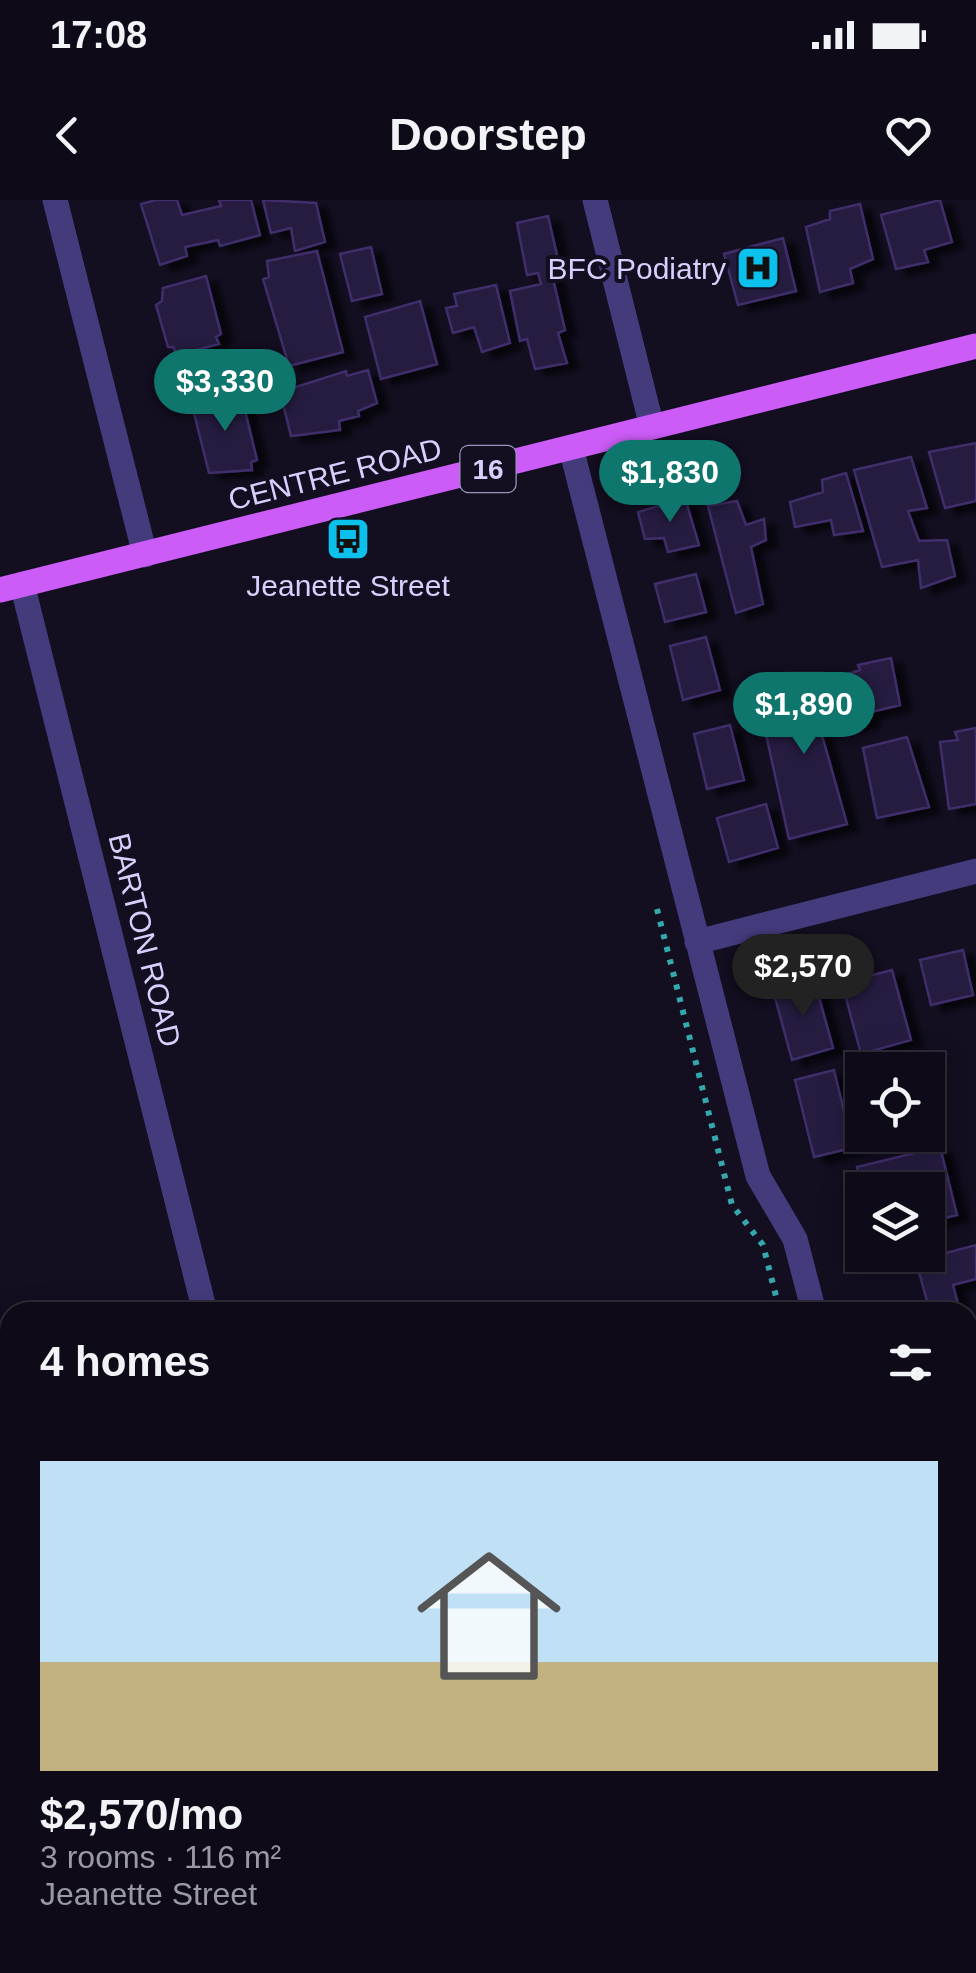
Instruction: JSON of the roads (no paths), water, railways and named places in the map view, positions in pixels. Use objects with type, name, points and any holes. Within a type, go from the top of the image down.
[{"type":"main road","name":"CENTRE ROAD","points":[[11,587],[976,346]]},
{"type":"street","points":[[55,200],[144,555]]},
{"type":"street","points":[[595,200],[652,427]]},
{"type":"street","points":[[570,448],[758,1176],[795,1239],[811,1302]]},
{"type":"street","name":"BARTON ROAD","points":[[11,587],[202,1302]]},
{"type":"street","points":[[698,942],[976,872]]},
{"type":"place","name":"BFC Podiatry","points":[[758,268]]},
{"type":"place","name":"Jeanette Street","points":[[348,539]]}]
